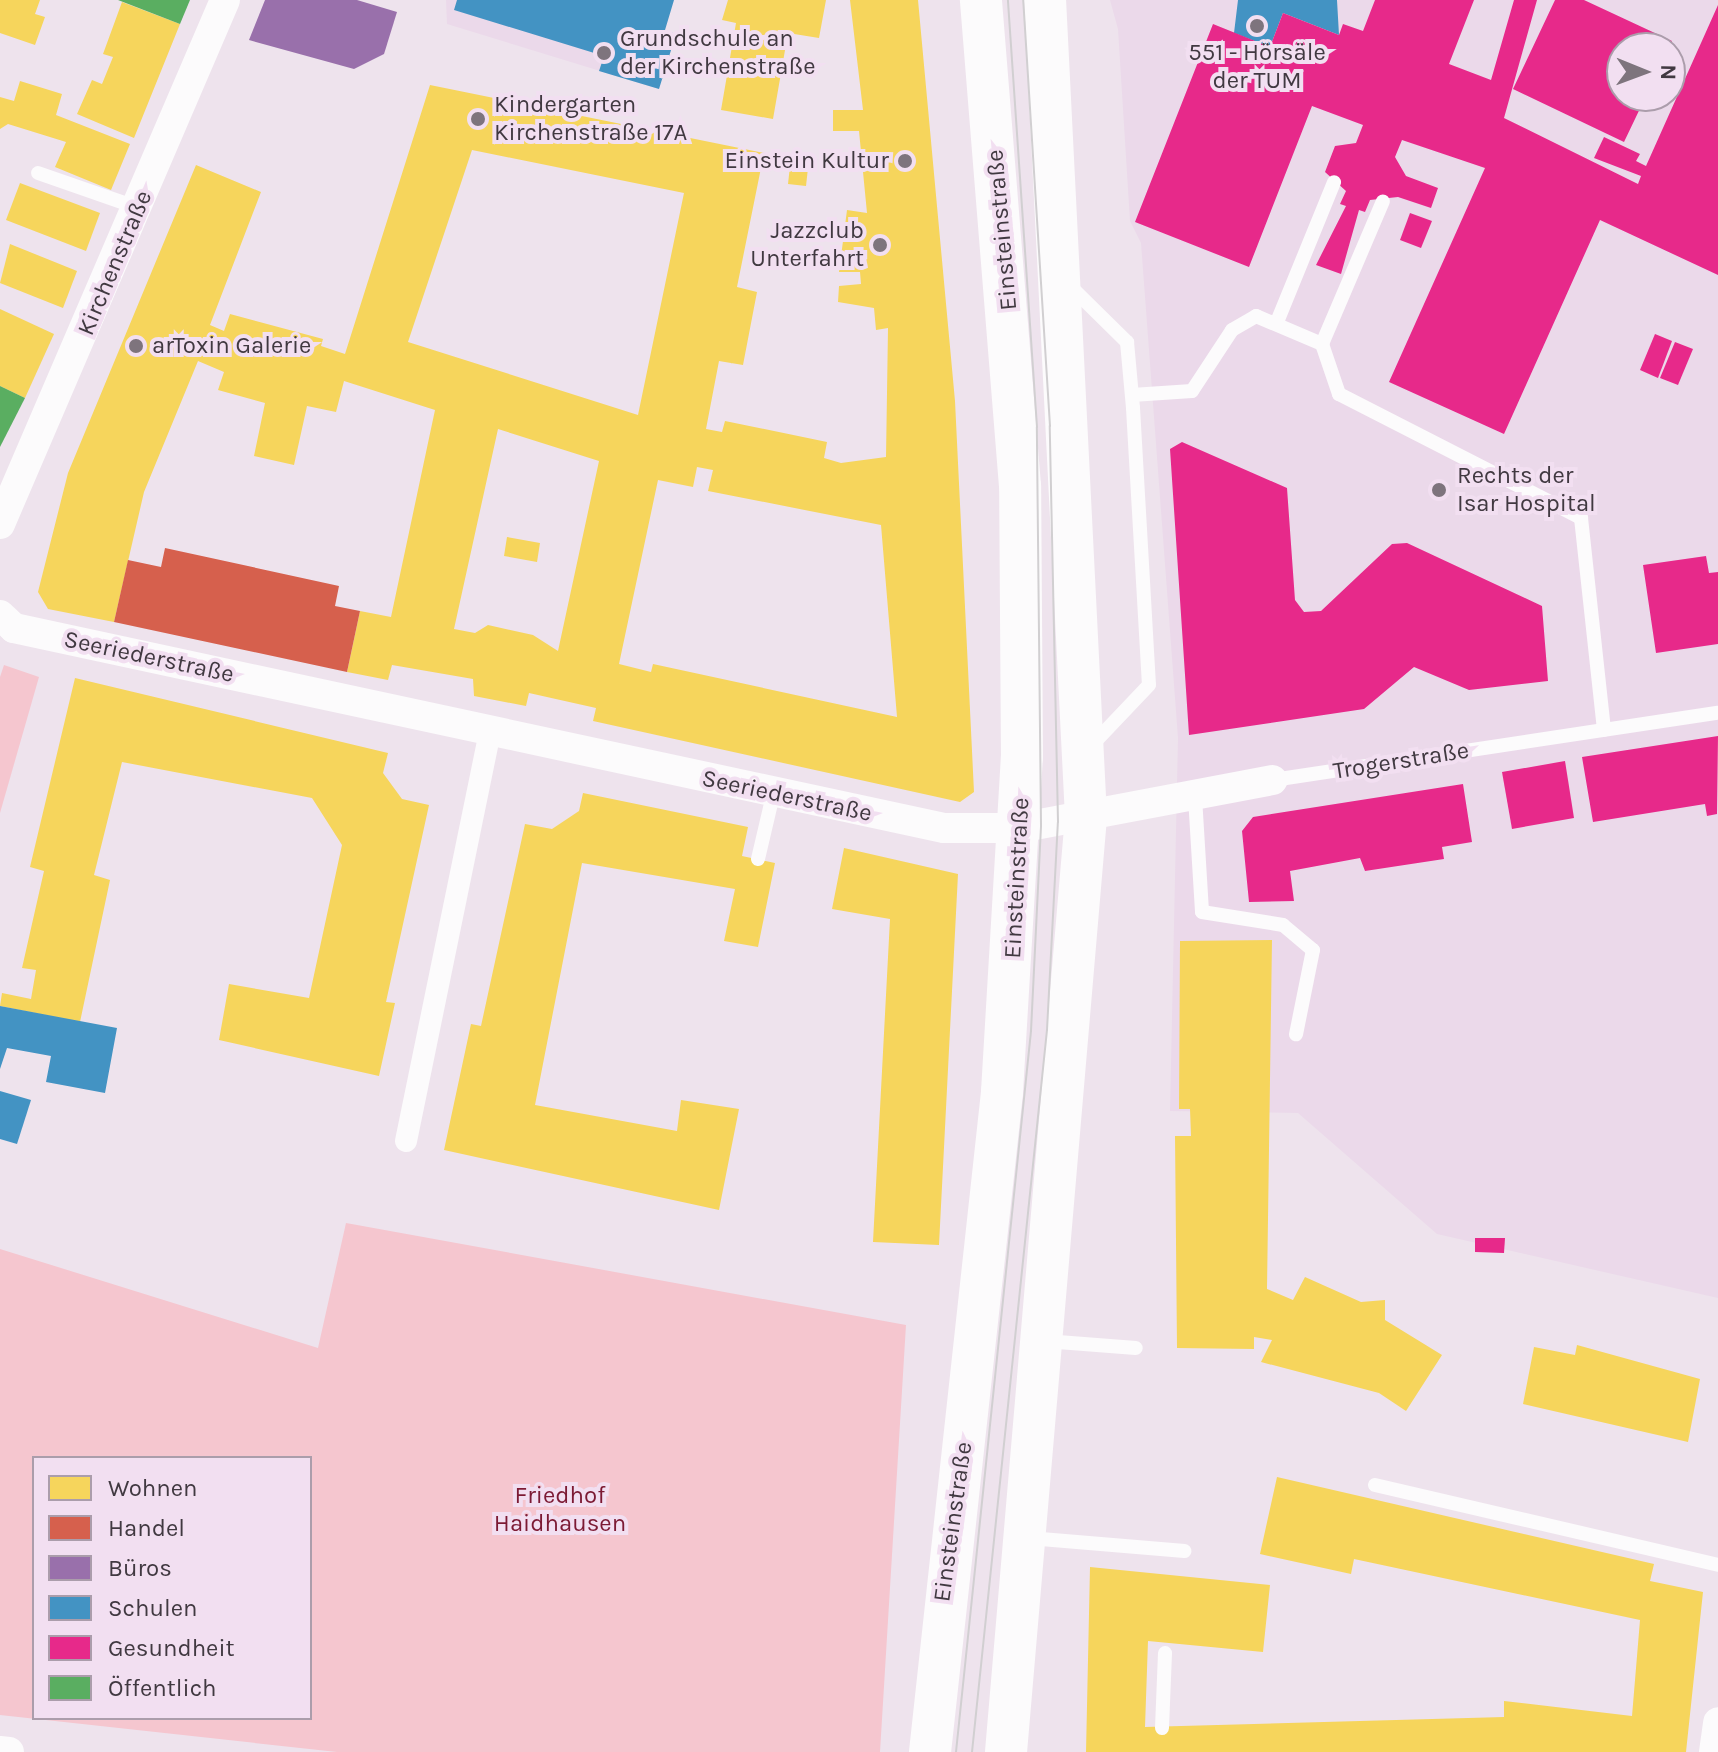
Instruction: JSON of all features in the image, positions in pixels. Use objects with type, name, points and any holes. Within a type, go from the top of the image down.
[{"type":"main road","name":"Einsteinstraße","points":[[930,1752],[1002,1092],[1019,828],[1020,486],[981,0]]},
{"type":"main road","points":[[1006,1752],[1037,1341],[1085,967],[1086,757],[1045,0]]},
{"type":"street","name":"Kirchenstraße","points":[[0,524],[139,208],[225,0]]},
{"type":"street","name":"Seeriederstraße","points":[[0,615],[14,628],[773,795],[944,828],[1019,828],[1086,817]]},
{"type":"street","points":[[406,1141],[490,732]]},
{"type":"street","name":"Trogerstraße","points":[[1086,817],[1273,780]]},
{"type":"street","points":[[1714,1752],[1718,1722]]},
{"type":"street","points":[[0,1751],[9,1752]]},
{"type":"lane","points":[[38,173],[139,208]]},
{"type":"lane","points":[[1277,322],[1334,182]]},
{"type":"lane","points":[[1383,201],[1322,344],[1339,394],[1581,518],[1604,730]]},
{"type":"lane","points":[[1060,277],[1127,342],[1149,685],[1105,725],[1086,757]]},
{"type":"lane","points":[[1132,395],[1192,391],[1232,330],[1256,316],[1277,322],[1322,344]]},
{"type":"lane","name":"Trogerstraße","points":[[1273,780],[1718,713]]},
{"type":"lane","points":[[758,859],[773,795]]},
{"type":"lane","points":[[1195,797],[1202,912],[1283,925],[1313,950],[1296,1034]]},
{"type":"lane","points":[[1037,1341],[1136,1348]]},
{"type":"lane","points":[[1375,1485],[1718,1565]]},
{"type":"lane","points":[[1021,1538],[1184,1551]]},
{"type":"lane","points":[[1162,1728],[1165,1653]]},
{"type":"shaded area","name":"Grundschule an der Kirchenstraße","points":[[446,0],[674,0],[665,30],[676,34],[659,89],[447,24]]},
{"type":"shaded area","name":"Rechts der Isar Hospital","points":[[1110,0],[1718,0],[1718,1298],[1437,1234],[1298,1113],[1170,1111],[1178,738],[1141,243],[1130,221],[1118,29]]},
{"type":"green space","points":[[4,665],[39,677],[0,813],[0,677]]},
{"type":"green space","name":"Friedhof Haidhausen","points":[[346,1223],[906,1325],[880,1752],[337,1752],[46,1720],[312,1720],[312,1456],[32,1456],[32,1719],[0,1715],[0,1249],[318,1348]]},
{"type":"building: Wohnen","points":[[0,0],[40,0],[35,14],[45,17],[35,45],[0,33]]},
{"type":"building: Wohnen","points":[[728,0],[826,0],[819,38],[788,33],[773,119],[721,110],[736,23],[722,20]]},
{"type":"building: Wohnen","points":[[850,0],[918,0],[955,401],[974,792],[960,802],[593,721],[596,708],[529,693],[526,706],[474,696],[473,679],[392,665],[388,680],[347,672],[360,611],[391,617],[435,410],[344,381],[336,412],[307,406],[294,465],[254,456],[265,403],[218,390],[224,372],[198,361],[144,492],[114,622],[48,609],[38,592],[68,473],[196,165],[261,192],[210,325],[224,331],[230,314],[323,339],[321,346],[345,354],[430,85],[764,153],[737,287],[757,292],[743,365],[719,361],[706,429],[722,432],[725,421],[827,442],[824,458],[841,463],[886,457],[888,328],[876,330],[874,308],[838,302],[839,286],[861,284],[860,272],[839,272],[847,210],[867,213],[859,131],[833,131],[833,110],[863,110]],"holes":[[[472,150],[684,193],[638,415],[408,342]],[[498,429],[599,461],[558,651],[533,635],[488,625],[475,633],[454,629]],[[697,467],[713,470],[708,491],[881,525],[897,717],[653,664],[651,672],[619,664],[658,480],[693,487]]]},
{"type":"building: Wohnen","points":[[122,2],[180,24],[134,138],[77,114],[92,80],[102,84],[113,57],[103,54]]},
{"type":"building: Wohnen","points":[[20,81],[62,94],[56,115],[130,144],[111,190],[55,167],[66,142],[8,124],[0,129],[0,97],[14,101]]},
{"type":"building: Wohnen","points":[[790,166],[808,168],[806,186],[788,184]]},
{"type":"building: Wohnen","points":[[20,183],[100,213],[86,251],[6,220]]},
{"type":"building: Wohnen","points":[[10,244],[77,271],[63,308],[0,283]]},
{"type":"building: Wohnen","points":[[0,309],[54,334],[25,398],[0,386]]},
{"type":"building: Wohnen","points":[[507,537],[540,543],[537,562],[504,556]]},
{"type":"building: Wohnen","points":[[75,678],[388,753],[383,773],[402,799],[429,805],[386,1002],[395,1003],[379,1076],[219,1040],[229,984],[309,998],[342,845],[312,798],[122,762],[94,875],[110,880],[80,1022],[0,1006],[2,993],[31,999],[36,970],[22,968],[44,871],[30,867]]},
{"type":"building: Wohnen","points":[[583,793],[748,827],[742,856],[775,863],[758,947],[724,941],[735,889],[582,863],[535,1105],[677,1131],[681,1100],[739,1109],[719,1210],[444,1150],[471,1024],[481,1026],[525,824],[552,829],[579,811]]},
{"type":"building: Wohnen","points":[[844,848],[958,874],[939,1245],[873,1242],[890,919],[832,909]]},
{"type":"building: Wohnen","points":[[1272,940],[1267,1289],[1293,1300],[1305,1277],[1361,1302],[1385,1300],[1385,1320],[1442,1355],[1406,1411],[1379,1393],[1261,1362],[1272,1340],[1254,1337],[1254,1349],[1177,1348],[1175,1136],[1191,1136],[1190,1109],[1179,1109],[1180,941]]},
{"type":"building: Wohnen","points":[[1577,1345],[1700,1379],[1688,1442],[1523,1404],[1534,1347],[1575,1355]]},
{"type":"building: Wohnen","points":[[1277,1477],[1654,1564],[1650,1581],[1703,1592],[1686,1752],[1086,1752],[1090,1567],[1270,1585],[1263,1652],[1148,1641],[1145,1727],[1504,1717],[1504,1701],[1632,1716],[1640,1620],[1354,1559],[1351,1574],[1260,1554]]},
{"type":"building: Handel","points":[[165,548],[339,586],[335,606],[360,611],[347,672],[114,622],[128,560],[161,567]]},
{"type":"building: Büros","points":[[265,0],[357,0],[397,12],[384,54],[354,69],[249,40]]},
{"type":"building: Schulen","name":"Grundschule an der Kirchenstraße","points":[[457,0],[674,0],[665,30],[676,34],[659,89],[599,71],[604,56],[454,10]]},
{"type":"building: Schulen","name":"551 - Hörsäle der TUM","points":[[1238,0],[1337,0],[1339,35],[1283,13],[1270,47],[1234,33]]},
{"type":"building: Schulen","points":[[0,1006],[117,1028],[105,1093],[46,1082],[51,1056],[7,1048],[0,1069]]},
{"type":"building: Schulen","points":[[0,1091],[31,1100],[17,1144],[0,1139]]},
{"type":"building: Gesundheit","points":[[1375,0],[1474,0],[1449,64],[1491,80],[1514,0],[1537,0],[1504,118],[1638,184],[1641,176],[1594,158],[1604,137],[1640,154],[1636,161],[1646,166],[1670,112],[1686,112],[1686,77],[1718,5],[1718,275],[1600,220],[1504,434],[1389,382],[1485,168],[1402,140],[1395,157],[1406,176],[1438,188],[1431,208],[1398,197],[1370,200],[1365,212],[1359,210],[1341,274],[1316,265],[1346,206],[1340,204],[1346,191],[1325,172],[1335,146],[1356,143],[1363,125],[1312,106],[1249,267],[1135,222],[1213,24],[1270,47],[1283,13],[1339,35],[1343,24],[1363,31]]},
{"type":"building: Gesundheit","points":[[1555,0],[1584,0],[1653,32],[1606,32],[1606,112],[1638,112],[1624,142],[1513,89]]},
{"type":"building: Gesundheit","points":[[1410,213],[1432,221],[1421,248],[1400,240]]},
{"type":"building: Gesundheit","points":[[1655,334],[1672,341],[1658,378],[1640,370]]},
{"type":"building: Gesundheit","points":[[1675,342],[1693,349],[1678,385],[1660,378]]},
{"type":"building: Gesundheit","points":[[1182,442],[1287,488],[1295,600],[1304,612],[1321,611],[1392,544],[1407,543],[1542,606],[1548,681],[1469,690],[1414,667],[1364,709],[1189,735],[1170,449]]},
{"type":"building: Gesundheit","points":[[1706,556],[1709,573],[1718,572],[1718,644],[1656,653],[1643,565]]},
{"type":"building: Gesundheit","points":[[1718,736],[1717,814],[1707,816],[1705,804],[1593,822],[1582,757]]},
{"type":"building: Gesundheit","points":[[1565,761],[1574,818],[1512,829],[1502,772]]},
{"type":"building: Gesundheit","points":[[1463,784],[1472,842],[1442,847],[1444,859],[1365,871],[1360,858],[1290,871],[1294,901],[1249,902],[1242,831],[1253,817]]},
{"type":"building: Gesundheit","points":[[1475,1238],[1505,1238],[1504,1253],[1475,1252]]},
{"type":"building: Öffentlich","points":[[118,0],[190,0],[180,24]]},
{"type":"building: Öffentlich","points":[[0,386],[25,398],[0,447]]},
{"type":"tram line","points":[[956,1752],[1031,1031],[1041,825],[1037,427],[1008,0]]},
{"type":"tram line","points":[[972,1752],[1047,1030],[1058,822],[1050,426],[1023,0]]},
{"type":"place","name":"551 - Hörsäle der TUM","points":[[1257,26]]},
{"type":"place","name":"Grundschule an der Kirchenstraße","points":[[604,53]]},
{"type":"place","name":"Kindergarten Kirchenstraße 17A","points":[[478,119]]},
{"type":"place","name":"Einstein Kultur","points":[[905,161]]},
{"type":"place","name":"Jazzclub Unterfahrt","points":[[880,245]]},
{"type":"place","name":"arToxin Galerie","points":[[136,346]]},
{"type":"place","name":"Rechts der Isar Hospital","points":[[1439,490]]}]
